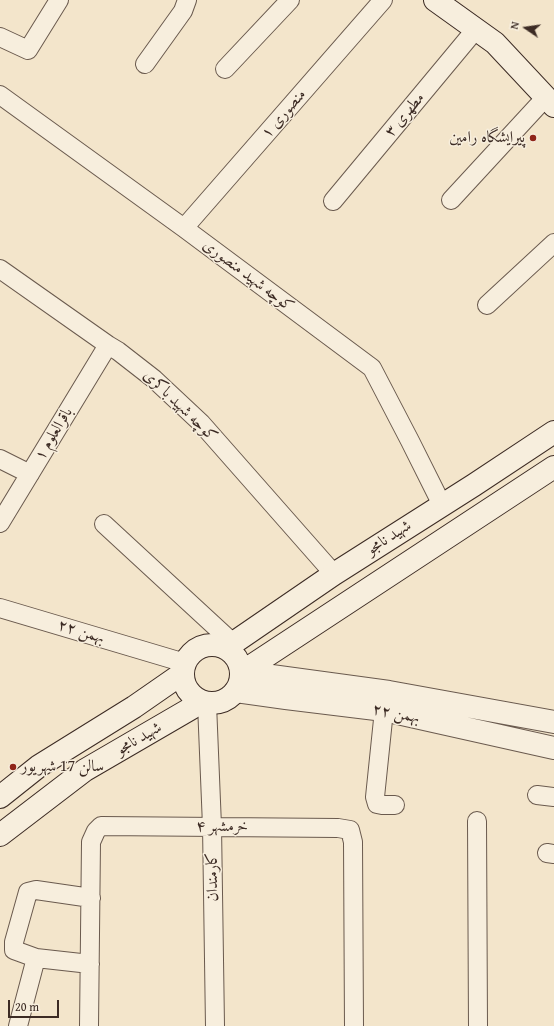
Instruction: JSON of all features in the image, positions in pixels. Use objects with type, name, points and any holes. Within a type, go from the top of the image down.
[{"type":"main road","points":[[435,0],[495,43],[550,102]]},
{"type":"main road","name":"شهید نامجو","points":[[229,645],[334,574],[554,432]]},
{"type":"main road","name":"شهید نامجو","points":[[239,682],[554,467]]},
{"type":"main road","points":[[206,645],[229,645],[239,662],[239,682],[229,698],[215,704],[205,703],[194,697],[188,690],[184,682],[184,668],[190,655],[197,649],[206,645]]},
{"type":"main road","name":"شهید نامجو","points":[[0,797],[39,766],[115,718],[184,668]]},
{"type":"main road","name":"۲۲ بهمن","points":[[239,682],[286,698],[384,710],[554,748]]},
{"type":"main road","name":"۲۲ بهمن","points":[[239,682],[389,692],[554,722]]},
{"type":"main road","name":"شهید نامجو","points":[[0,835],[85,770],[205,703]]},
{"type":"main road","points":[[115,718],[124,722],[129,729],[127,746]]},
{"type":"street","points":[[0,37],[28,50],[59,0]]},
{"type":"street","points":[[145,64],[183,11],[187,0]]},
{"type":"street","points":[[225,69],[290,0]]},
{"type":"street","name":"منصوری ۱","points":[[184,228],[383,0]]},
{"type":"street","name":"مطهری ۳","points":[[333,202],[476,29]]},
{"type":"street","name":"کوچه شهید منصوری","points":[[0,95],[184,228],[372,368],[442,505]]},
{"type":"street","points":[[451,200],[550,102]]},
{"type":"street","points":[[487,304],[554,243]]},
{"type":"street","name":"کوچه شهید باکری","points":[[2,277],[118,351],[154,379],[201,423],[334,574]]},
{"type":"street","name":"باقرالعلوم ۱","points":[[0,523],[108,345]]},
{"type":"street","points":[[0,459],[30,474]]},
{"type":"street","points":[[104,524],[229,645]]},
{"type":"street","name":"۲۲ بهمن","points":[[0,608],[184,668]]},
{"type":"street","name":"کارمندان","points":[[205,703],[212,826],[214,1026]]},
{"type":"street","points":[[384,710],[375,796],[377,804],[395,805]]},
{"type":"street","points":[[477,821],[478,1026]]},
{"type":"street","name":"خرمشهر ۴","points":[[89,1026],[91,842],[96,831],[101,826],[212,826],[338,828],[350,830],[353,842],[354,1026]]},
{"type":"street","points":[[7,948],[14,942],[28,892],[36,890],[91,898]]},
{"type":"street","points":[[7,948],[36,958],[90,964]]},
{"type":"street","points":[[18,1026],[36,958]]},
{"type":"place","name":"پیرایشگاه ‌رامین","points":[[533,138]]},
{"type":"place","name":"سالن 17 شهریور","points":[[13,767]]}]
